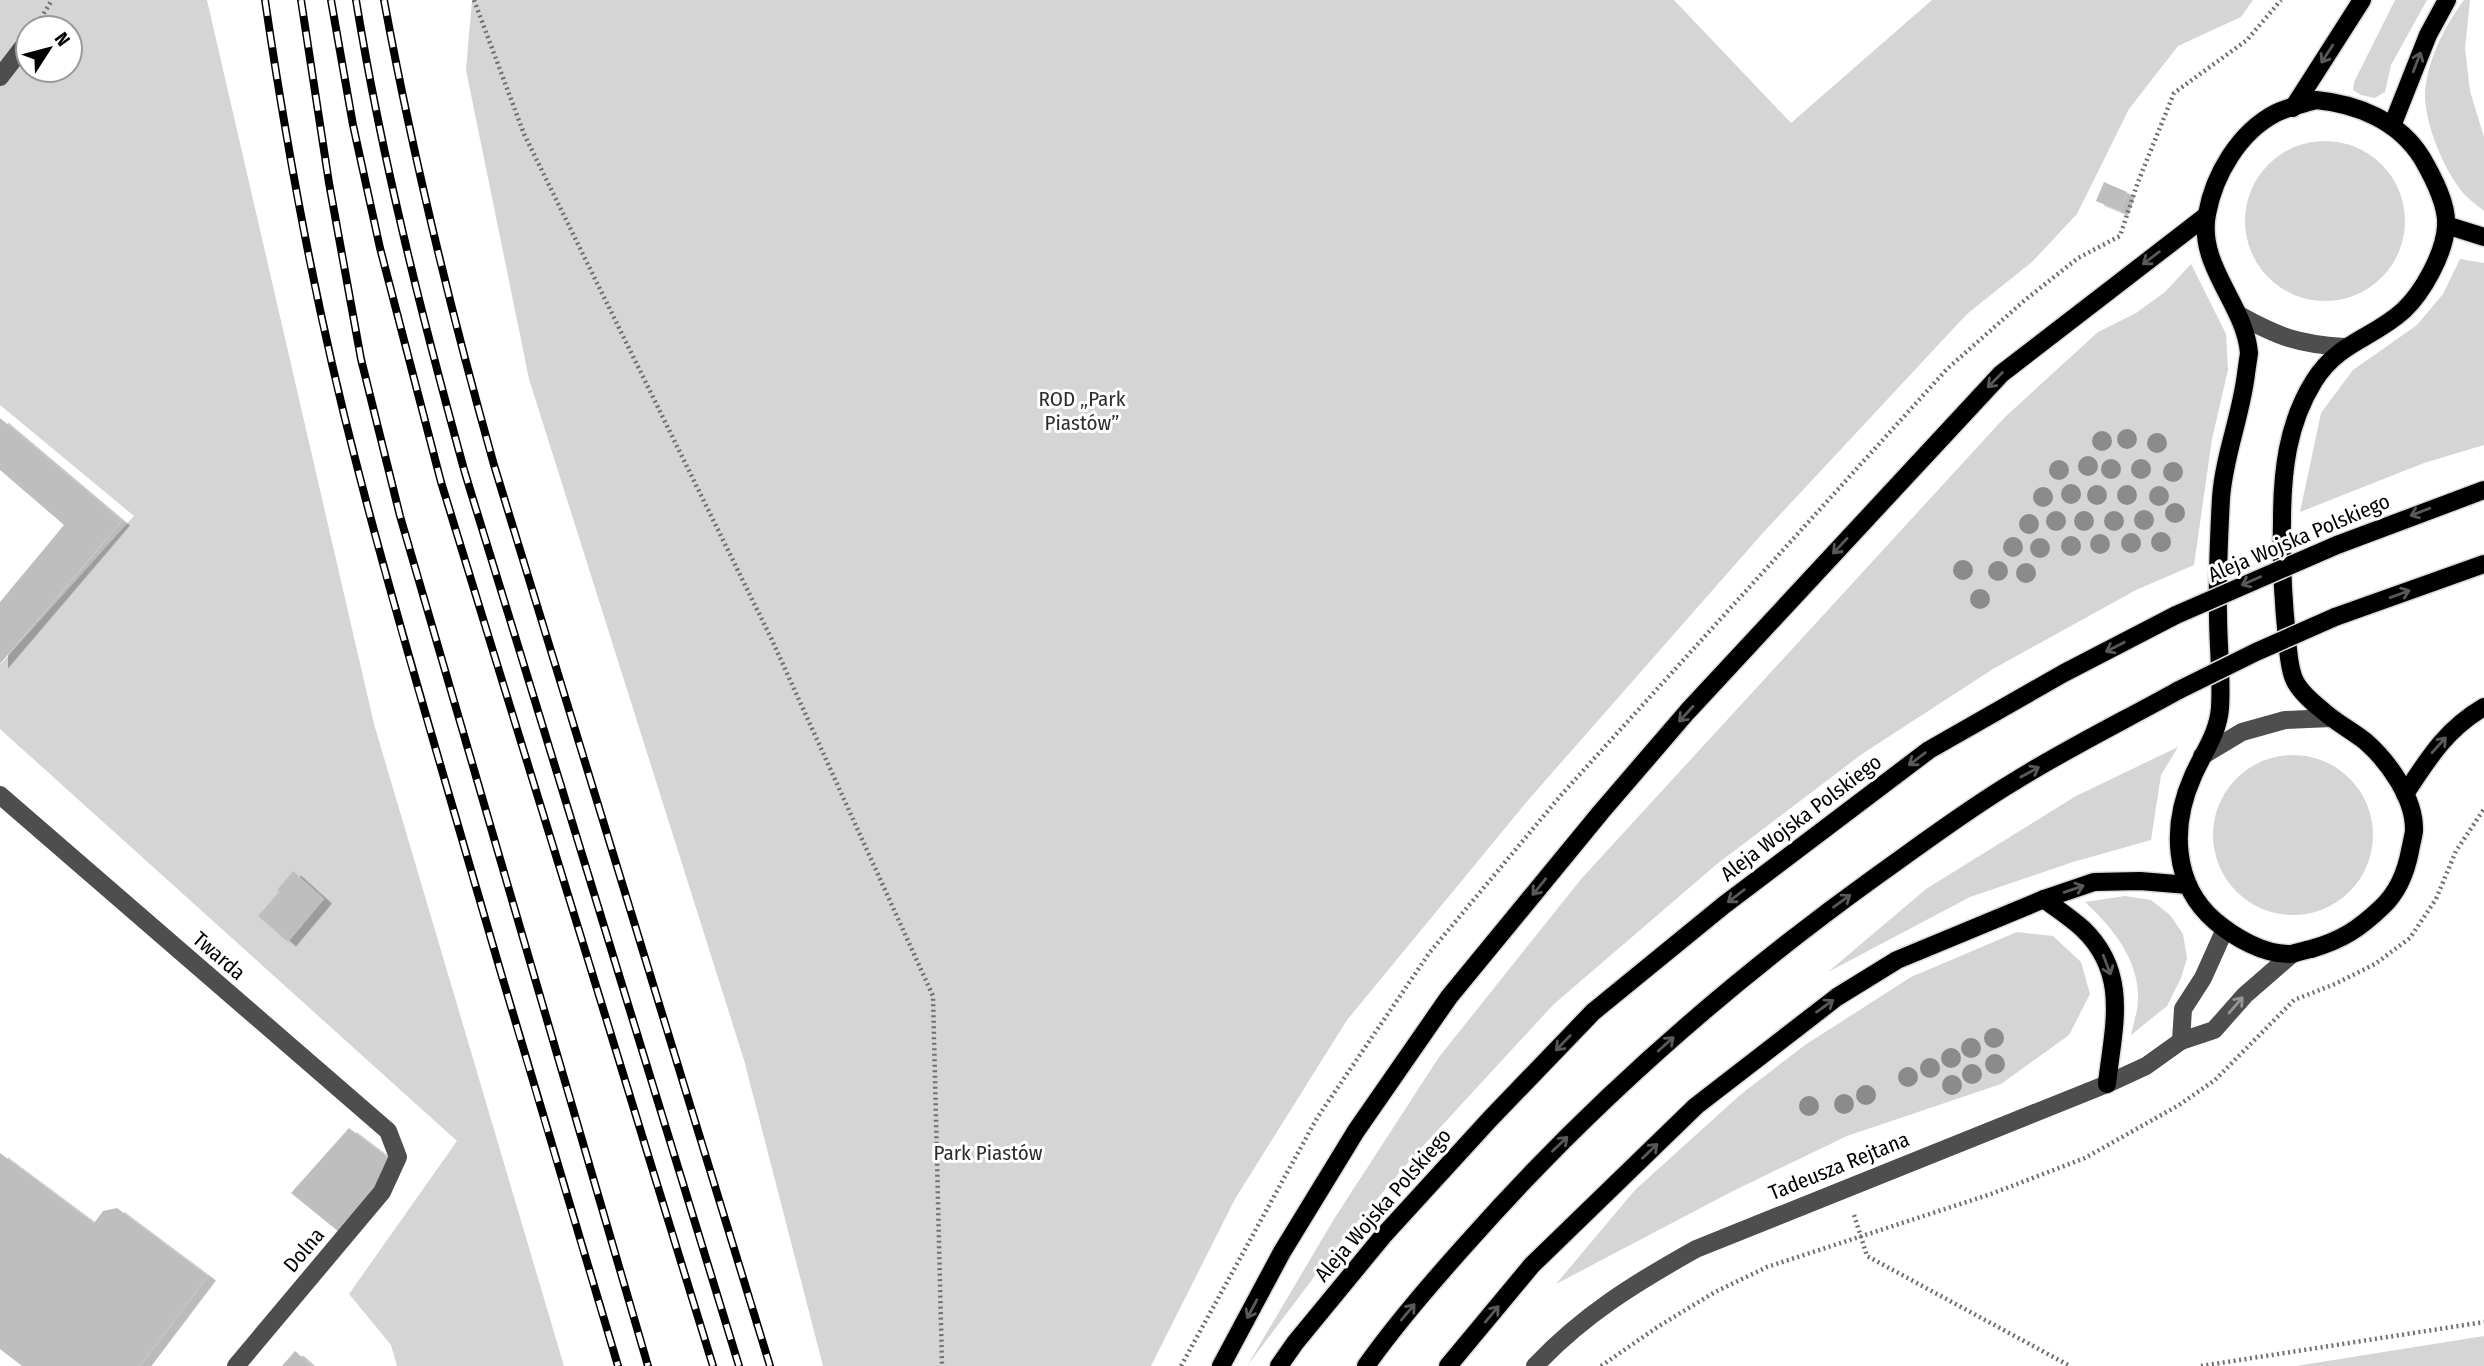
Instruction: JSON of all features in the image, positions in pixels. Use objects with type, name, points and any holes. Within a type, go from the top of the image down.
[{"type":"main road","points":[[2293,108],[2362,0]]},
{"type":"main road","points":[[2392,126],[2428,35],[2447,0]]},
{"type":"main road","points":[[2316,100],[2335,102],[2367,111],[2392,126],[2414,146],[2437,182],[2446,225],[2432,274],[2405,309],[2378,329],[2344,347],[2315,378],[2298,414],[2282,477],[2281,581],[2289,656],[2295,682],[2330,718],[2363,740],[2388,764],[2405,794],[2414,828],[2407,867],[2392,898],[2348,935],[2291,955],[2259,948],[2225,929],[2205,912],[2188,885],[2178,851],[2180,817],[2190,782],[2216,734],[2220,710],[2218,605],[2222,492],[2243,397],[2249,354],[2239,315],[2221,283],[2207,248],[2206,216],[2226,161],[2248,133],[2276,113],[2316,100]]},
{"type":"main road","points":[[1221,1366],[1282,1252],[1356,1131],[1449,997],[1601,812],[1706,692],[2001,374],[2206,216]]},
{"type":"main road","points":[[2446,225],[2484,237]]},
{"type":"main road","name":"Aleja Wojska Polskiego","points":[[1279,1366],[1383,1236],[1499,1109],[1603,1004],[1724,905],[1929,750],[2064,673],[2176,615],[2337,545],[2484,490]]},
{"type":"main road","points":[[1366,1366],[1384,1340],[1521,1182],[1616,1090],[1711,1003],[1814,921],[1923,842],[2015,781],[2179,690],[2335,617],[2484,564]]},
{"type":"main road","points":[[2405,794],[2434,750],[2463,719],[2484,707]]},
{"type":"main road","points":[[1448,1366],[1532,1265],[1696,1106],[1837,997],[1897,960],[2044,899],[2094,882],[2140,880],[2188,885]]},
{"type":"main road","points":[[2044,899],[2084,930],[2106,958],[2116,993],[2107,1084]]},
{"type":"street","points":[[0,77],[14,59]]},
{"type":"street","points":[[2239,315],[2274,335],[2312,345],[2344,347]]},
{"type":"street","points":[[2202,756],[2242,732],[2285,720],[2330,718]]},
{"type":"street","name":"Twarda","points":[[0,795],[388,1131],[398,1157]]},
{"type":"street","points":[[2180,1041],[2183,1009],[2203,978],[2225,929]]},
{"type":"street","name":"Tadeusza Rejtana","points":[[1535,1366],[1585,1319],[1633,1284],[1696,1249],[2107,1084],[2146,1066],[2180,1041],[2214,1030],[2245,995],[2291,955]]},
{"type":"street","name":"Dolna","points":[[236,1366],[382,1192],[398,1157]]},
{"type":"path","points":[[474,0],[524,134],[771,638],[933,996],[942,1366]]},
{"type":"path","points":[[2174,93],[2247,40],[2281,0]]},
{"type":"path","points":[[1601,1366],[1715,1292],[1767,1267],[1991,1194],[2085,1157],[2179,1105],[2215,1080],[2252,1044]]},
{"type":"path","points":[[1844,1188],[1867,1256],[2070,1366]]},
{"type":"path","points":[[2202,1366],[2484,1322]]},
{"type":"green space","points":[[0,0],[207,0],[374,724],[564,1366],[397,1366],[391,1345],[349,1294],[457,1141],[0,729],[0,665],[134,516],[0,405]]},
{"type":"green space","name":"ROD „Park Piastów”","points":[[472,0],[1674,0],[1791,123],[1932,0],[2253,0],[2241,17],[2178,46],[2129,109],[2077,214],[2032,262],[1967,314],[1761,535],[1530,798],[1347,1020],[1235,1199],[1151,1366],[823,1366],[744,1060],[529,379],[466,70]]},
{"type":"green space","points":[[2395,0],[2427,0],[2391,65],[2385,92],[2375,98],[2361,95],[2353,90],[2354,82]]},
{"type":"green space","points":[[2464,0],[2470,0],[2465,48],[2470,91],[2484,137],[2484,211],[2462,192],[2446,167],[2434,139],[2426,109],[2426,83],[2435,50]]},
{"type":"green space","points":[[2325,141],[2355,147],[2381,165],[2399,191],[2405,221],[2399,251],[2381,277],[2355,295],[2325,301],[2295,295],[2269,277],[2251,251],[2245,221],[2251,191],[2269,165],[2295,147]]},
{"type":"green space","points":[[2460,259],[2484,263],[2484,445],[2424,463],[2300,512],[2321,413],[2353,370],[2417,325],[2443,294]]},
{"type":"green space","points":[[2191,264],[2226,334],[2228,370],[2212,439],[2194,565],[2136,590],[1993,669],[1862,754],[1717,864],[1554,1004],[1412,1158],[1342,1240],[1247,1366],[1334,1219],[1439,1057],[1582,878],[2005,417],[2098,332],[2136,313],[2165,292]]},
{"type":"green space","points":[[2178,747],[2161,775],[2151,840],[2073,862],[1970,897],[1828,972],[1926,889],[2076,796]]},
{"type":"green space","points":[[2293,755],[2323,762],[2349,779],[2366,805],[2373,835],[2366,865],[2349,891],[2323,908],[2293,915],[2263,908],[2237,891],[2220,865],[2213,835],[2220,805],[2237,779],[2263,762]]},
{"type":"green space","points":[[2125,896],[2151,900],[2170,915],[2183,934],[2187,958],[2181,978],[2167,1006],[2131,1035],[2138,1002],[2135,973],[2115,935],[2085,902]]},
{"type":"green space","points":[[2017,932],[2053,936],[2081,962],[2090,994],[2069,1035],[2001,1084],[1847,1136],[1733,1191],[1556,1284],[1635,1190],[1740,1095],[1805,1045],[1911,977]]},
{"type":"green space","points":[[2484,1336],[2484,1366],[2296,1366]]},
{"type":"building","points":[[2104,182],[2127,192],[2120,211],[2096,201]]},
{"type":"building","points":[[0,418],[122,521],[0,664],[0,602],[64,525],[0,470]]},
{"type":"building","points":[[293,871],[324,899],[288,942],[258,916]]},
{"type":"building","points":[[349,1128],[390,1159],[390,1174],[339,1232],[291,1193]]},
{"type":"building","points":[[0,1153],[94,1223],[103,1211],[117,1208],[208,1276],[140,1366],[22,1366],[0,1349]]},
{"type":"building","points":[[295,1351],[312,1366],[282,1366]]},
{"type":"railway","points":[[265,0],[283,118],[305,234],[329,351],[357,466],[392,597],[515,1022],[618,1366]]},
{"type":"railway","points":[[301,0],[329,183],[361,359],[400,516],[648,1366]]},
{"type":"railway","points":[[331,0],[353,125],[380,248],[441,482],[713,1366]]},
{"type":"railway","points":[[356,0],[404,238],[465,473],[739,1366]]},
{"type":"railway","points":[[384,0],[434,234],[494,465],[770,1366]]},
{"type":"park label","name":"Park Piastów","points":[[988,1153]]}]
